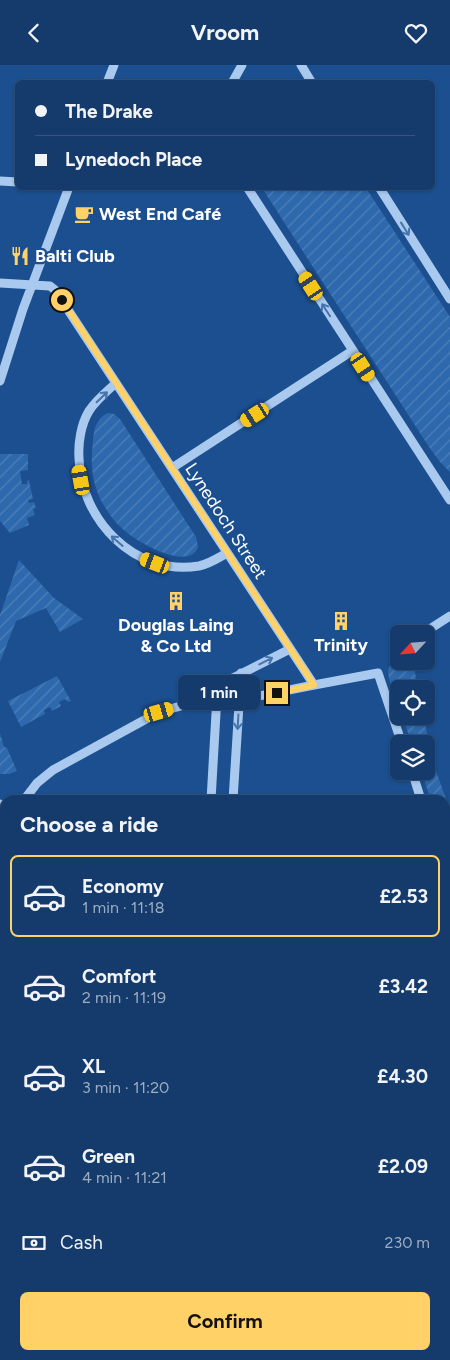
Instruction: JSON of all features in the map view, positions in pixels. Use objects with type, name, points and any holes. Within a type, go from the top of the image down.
[{"type":"street","points":[[108,80],[114,65]]},
{"type":"street","points":[[234,80],[242,65]]},
{"type":"street","points":[[301,65],[310,80]]},
{"type":"street","points":[[0,181],[15,182]]},
{"type":"street","points":[[0,381],[32,285],[68,190]]},
{"type":"street","points":[[249,190],[450,500]]},
{"type":"street","points":[[381,190],[450,299]]},
{"type":"street","name":"Lynedoch Street","points":[[0,283],[50,286],[55,290],[314,685]]},
{"type":"street","points":[[172,468],[352,351]]},
{"type":"street","points":[[116,383],[89,411],[80,435],[78,451],[81,480],[89,505],[96,518],[102,527],[123,546],[155,563],[178,567],[200,566],[212,562],[227,553]]},
{"type":"street","points":[[435,626],[450,616]]},
{"type":"street","points":[[211,795],[217,696],[231,679],[290,649]]},
{"type":"street","points":[[234,795],[241,673]]},
{"type":"street","points":[[28,795],[37,783],[53,770],[122,731],[159,712],[217,696],[240,700],[378,673],[399,735]]},
{"type":"street","points":[[415,780],[419,795]]},
{"type":"shaded area","points":[[263,190],[367,190],[450,317],[450,472],[429,447]]},
{"type":"shaded area","points":[[108,413],[114,414],[120,419],[196,537],[198,547],[193,554],[184,557],[174,556],[140,542],[119,525],[103,504],[94,482],[92,449],[96,425]]},
{"type":"shaded area","points":[[0,454],[28,454],[28,470],[20,471],[22,484],[27,484],[29,480],[33,499],[28,500],[29,503],[34,502],[36,508],[33,509],[35,515],[27,518],[29,525],[10,533],[0,521]]},
{"type":"shaded area","points":[[19,560],[54,598],[83,619],[60,632],[46,608],[16,621],[0,662],[0,615]]},
{"type":"shaded area","points":[[390,666],[390,670],[414,670],[416,680],[390,681],[388,675]]},
{"type":"shaded area","points":[[57,676],[71,701],[68,702],[65,699],[59,702],[61,706],[52,711],[50,707],[44,710],[45,714],[21,727],[8,701]]},
{"type":"shaded area","points":[[405,725],[425,725],[427,735],[409,735]]},
{"type":"shaded area","points":[[0,733],[4,747],[7,748],[17,771],[9,774],[0,774]]},
{"type":"shaded area","points":[[435,767],[436,771],[445,795],[429,795],[424,780],[435,780]]},
{"type":"place","name":"West End Café","points":[[84,214]]},
{"type":"place","name":"Balti Club","points":[[20,256]]},
{"type":"place","name":"Douglas Laing & Co Ltd","points":[[176,601]]},
{"type":"place","name":"Trinity","points":[[341,621]]},
{"type":"route","points":[[62,300],[314,685],[277,693]]}]
